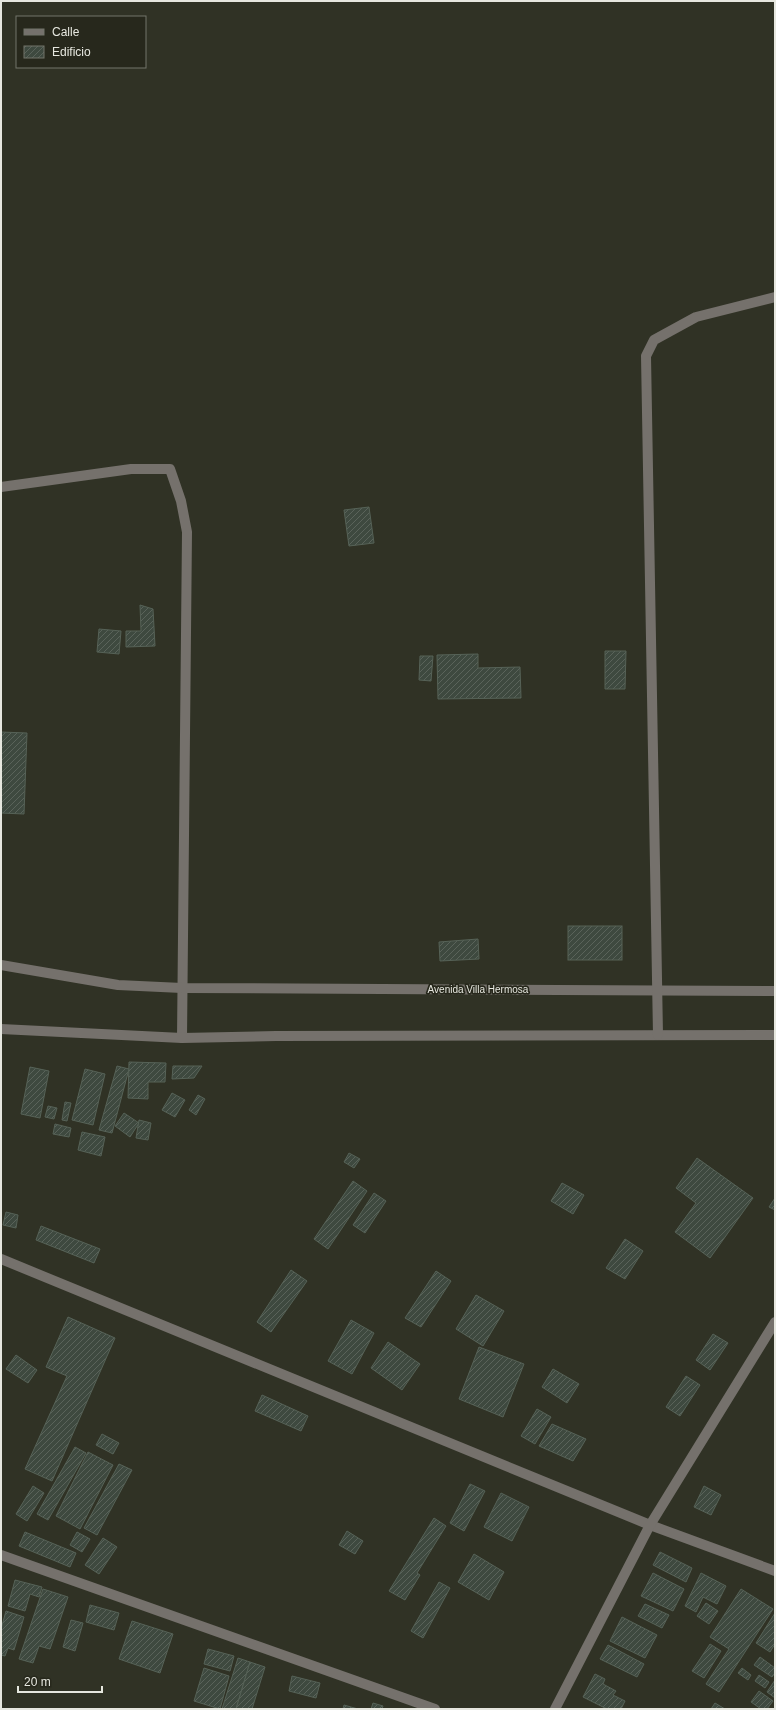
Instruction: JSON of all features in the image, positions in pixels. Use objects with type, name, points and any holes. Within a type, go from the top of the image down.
[{"type":"street","points":[[658,1035],[656,990],[646,356],[654,340],[696,317],[775,297]]},
{"type":"street","points":[[1,487],[131,469],[170,469],[181,502],[186,532],[182,1038]]},
{"type":"street","name":"Avenida Villa Hermosa","points":[[1,965],[118,985],[182,988],[775,991]]},
{"type":"street","points":[[1,1029],[182,1038],[276,1036],[775,1035]]},
{"type":"street","points":[[1,1259],[650,1525],[775,1571]]},
{"type":"street","points":[[555,1709],[650,1525],[775,1322]]},
{"type":"street","points":[[1,1555],[435,1709]]},
{"type":"building","points":[[369,507],[374,543],[349,546],[344,510]]},
{"type":"building","points":[[140,605],[153,609],[155,646],[126,647],[126,631],[141,631]]},
{"type":"building","points":[[99,629],[121,631],[119,654],[97,652]]},
{"type":"building","points":[[605,651],[626,651],[625,689],[605,689]]},
{"type":"building","points":[[478,654],[478,668],[520,667],[521,698],[438,699],[437,655]]},
{"type":"building","points":[[420,656],[433,656],[431,681],[419,680]]},
{"type":"building","points":[[1,732],[27,733],[24,814],[1,813]]},
{"type":"building","points":[[568,926],[622,926],[622,960],[568,960]]},
{"type":"building","points":[[478,939],[479,959],[440,961],[439,942]]},
{"type":"building","points":[[129,1062],[166,1063],[165,1082],[148,1082],[148,1099],[128,1098]]},
{"type":"building","points":[[117,1066],[129,1069],[112,1133],[99,1130]]},
{"type":"building","points":[[173,1066],[202,1066],[194,1078],[172,1079]]},
{"type":"building","points":[[30,1067],[49,1071],[40,1118],[21,1114]]},
{"type":"building","points":[[85,1069],[105,1074],[93,1125],[72,1120]]},
{"type":"building","points":[[172,1093],[185,1100],[175,1117],[162,1110]]},
{"type":"building","points":[[198,1095],[205,1099],[196,1115],[189,1110]]},
{"type":"building","points":[[65,1102],[71,1103],[67,1121],[62,1120]]},
{"type":"building","points":[[48,1106],[57,1108],[54,1119],[45,1117]]},
{"type":"building","points":[[124,1113],[139,1123],[130,1137],[115,1126]]},
{"type":"building","points":[[139,1120],[151,1123],[148,1140],[136,1138]]},
{"type":"building","points":[[55,1124],[71,1128],[69,1137],[53,1134]]},
{"type":"building","points":[[82,1132],[105,1137],[101,1156],[78,1150]]},
{"type":"building","points":[[349,1153],[360,1159],[354,1168],[344,1162]]},
{"type":"building","points":[[697,1158],[753,1198],[710,1258],[675,1232],[696,1203],[676,1188]]},
{"type":"building","points":[[353,1181],[367,1191],[328,1249],[314,1239]]},
{"type":"building","points":[[562,1183],[584,1195],[573,1214],[551,1201]]},
{"type":"building","points":[[374,1193],[386,1201],[365,1233],[353,1225]]},
{"type":"building","points":[[775,1198],[775,1210],[769,1207]]},
{"type":"building","points":[[6,1212],[18,1215],[16,1228],[3,1225]]},
{"type":"building","points":[[41,1226],[100,1249],[94,1263],[36,1240]]},
{"type":"building","points":[[625,1239],[643,1251],[625,1279],[606,1268]]},
{"type":"building","points":[[291,1270],[307,1281],[271,1332],[257,1322]]},
{"type":"building","points":[[436,1271],[451,1281],[421,1327],[405,1318]]},
{"type":"building","points":[[476,1295],[504,1311],[483,1346],[456,1329]]},
{"type":"building","points":[[68,1317],[115,1338],[52,1481],[25,1469],[67,1376],[46,1367]]},
{"type":"building","points":[[351,1320],[374,1333],[352,1374],[328,1361]]},
{"type":"building","points":[[713,1334],[728,1343],[710,1370],[696,1360]]},
{"type":"building","points":[[388,1342],[420,1364],[402,1390],[371,1368]]},
{"type":"building","points":[[479,1347],[524,1364],[503,1417],[459,1399]]},
{"type":"building","points":[[16,1355],[37,1370],[28,1383],[6,1369]]},
{"type":"building","points":[[553,1369],[579,1384],[567,1403],[542,1387]]},
{"type":"building","points":[[686,1376],[700,1385],[680,1416],[666,1407]]},
{"type":"building","points":[[262,1395],[308,1416],[301,1431],[255,1411]]},
{"type":"building","points":[[537,1409],[551,1417],[535,1444],[521,1436]]},
{"type":"building","points":[[552,1424],[586,1439],[573,1461],[539,1446]]},
{"type":"building","points":[[102,1434],[119,1443],[113,1454],[96,1445]]},
{"type":"building","points":[[75,1447],[86,1453],[48,1520],[37,1514]]},
{"type":"building","points":[[88,1452],[113,1465],[80,1529],[56,1516]]},
{"type":"building","points":[[119,1464],[132,1470],[97,1535],[84,1528]]},
{"type":"building","points":[[470,1484],[485,1491],[464,1531],[450,1523]]},
{"type":"building","points":[[33,1486],[44,1493],[27,1521],[16,1514]]},
{"type":"building","points":[[704,1486],[721,1495],[711,1515],[694,1507]]},
{"type":"building","points":[[501,1493],[529,1507],[512,1541],[484,1527]]},
{"type":"building","points":[[434,1518],[446,1526],[417,1573],[420,1575],[405,1600],[389,1591]]},
{"type":"building","points":[[347,1531],[363,1541],[355,1554],[339,1545]]},
{"type":"building","points":[[25,1532],[76,1553],[70,1567],[19,1546]]},
{"type":"building","points":[[77,1532],[90,1539],[82,1552],[70,1545]]},
{"type":"building","points":[[103,1538],[117,1547],[99,1574],[85,1565]]},
{"type":"building","points":[[660,1552],[692,1568],[686,1582],[653,1565]]},
{"type":"building","points":[[474,1554],[504,1572],[489,1600],[458,1582]]},
{"type":"building","points":[[653,1573],[684,1589],[673,1611],[641,1596]]},
{"type":"building","points":[[701,1573],[726,1586],[717,1604],[703,1597],[696,1612],[685,1606]]},
{"type":"building","points":[[15,1580],[42,1587],[39,1597],[30,1594],[25,1611],[8,1606]]},
{"type":"building","points":[[439,1582],[450,1588],[423,1638],[411,1631]]},
{"type":"building","points":[[43,1589],[68,1597],[50,1649],[39,1646],[33,1663],[19,1659]]},
{"type":"building","points":[[741,1589],[773,1609],[719,1692],[706,1684],[729,1649],[710,1637]]},
{"type":"building","points":[[706,1603],[718,1611],[709,1624],[697,1616]]},
{"type":"building","points":[[645,1604],[669,1615],[662,1628],[638,1616]]},
{"type":"building","points":[[90,1605],[119,1613],[114,1630],[86,1622]]},
{"type":"building","points":[[6,1611],[24,1617],[14,1650],[8,1648],[5,1656],[1,1655],[1,1629]]},
{"type":"building","points":[[775,1613],[775,1644],[770,1652],[756,1643]]},
{"type":"building","points":[[622,1617],[657,1635],[645,1658],[610,1641]]},
{"type":"building","points":[[71,1620],[83,1623],[75,1651],[63,1647]]},
{"type":"building","points":[[132,1621],[173,1634],[160,1673],[119,1659]]},
{"type":"building","points":[[710,1644],[721,1651],[704,1678],[692,1671]]},
{"type":"building","points":[[608,1645],[644,1664],[637,1677],[600,1659]]},
{"type":"building","points":[[208,1649],[234,1656],[230,1671],[204,1664]]},
{"type":"building","points":[[760,1657],[775,1668],[775,1673],[772,1677],[754,1665]]},
{"type":"building","points":[[238,1658],[250,1662],[236,1709],[222,1709]]},
{"type":"building","points":[[250,1662],[265,1667],[252,1709],[236,1709]]},
{"type":"building","points":[[204,1668],[229,1676],[220,1709],[194,1701]]},
{"type":"building","points":[[742,1668],[751,1675],[748,1680],[738,1673]]},
{"type":"building","points":[[595,1674],[605,1679],[603,1684],[616,1691],[613,1695],[625,1701],[621,1709],[607,1709],[583,1697]]},
{"type":"building","points":[[759,1675],[769,1682],[765,1688],[755,1681]]},
{"type":"building","points":[[292,1676],[320,1683],[316,1698],[289,1691]]},
{"type":"building","points":[[775,1680],[775,1698],[767,1692]]},
{"type":"building","points":[[759,1691],[773,1701],[767,1709],[761,1709],[751,1702]]},
{"type":"building","points":[[373,1703],[383,1706],[382,1709],[371,1709]]},
{"type":"building","points":[[715,1703],[725,1709],[711,1709]]},
{"type":"building","points":[[344,1705],[358,1709],[343,1709]]}]
